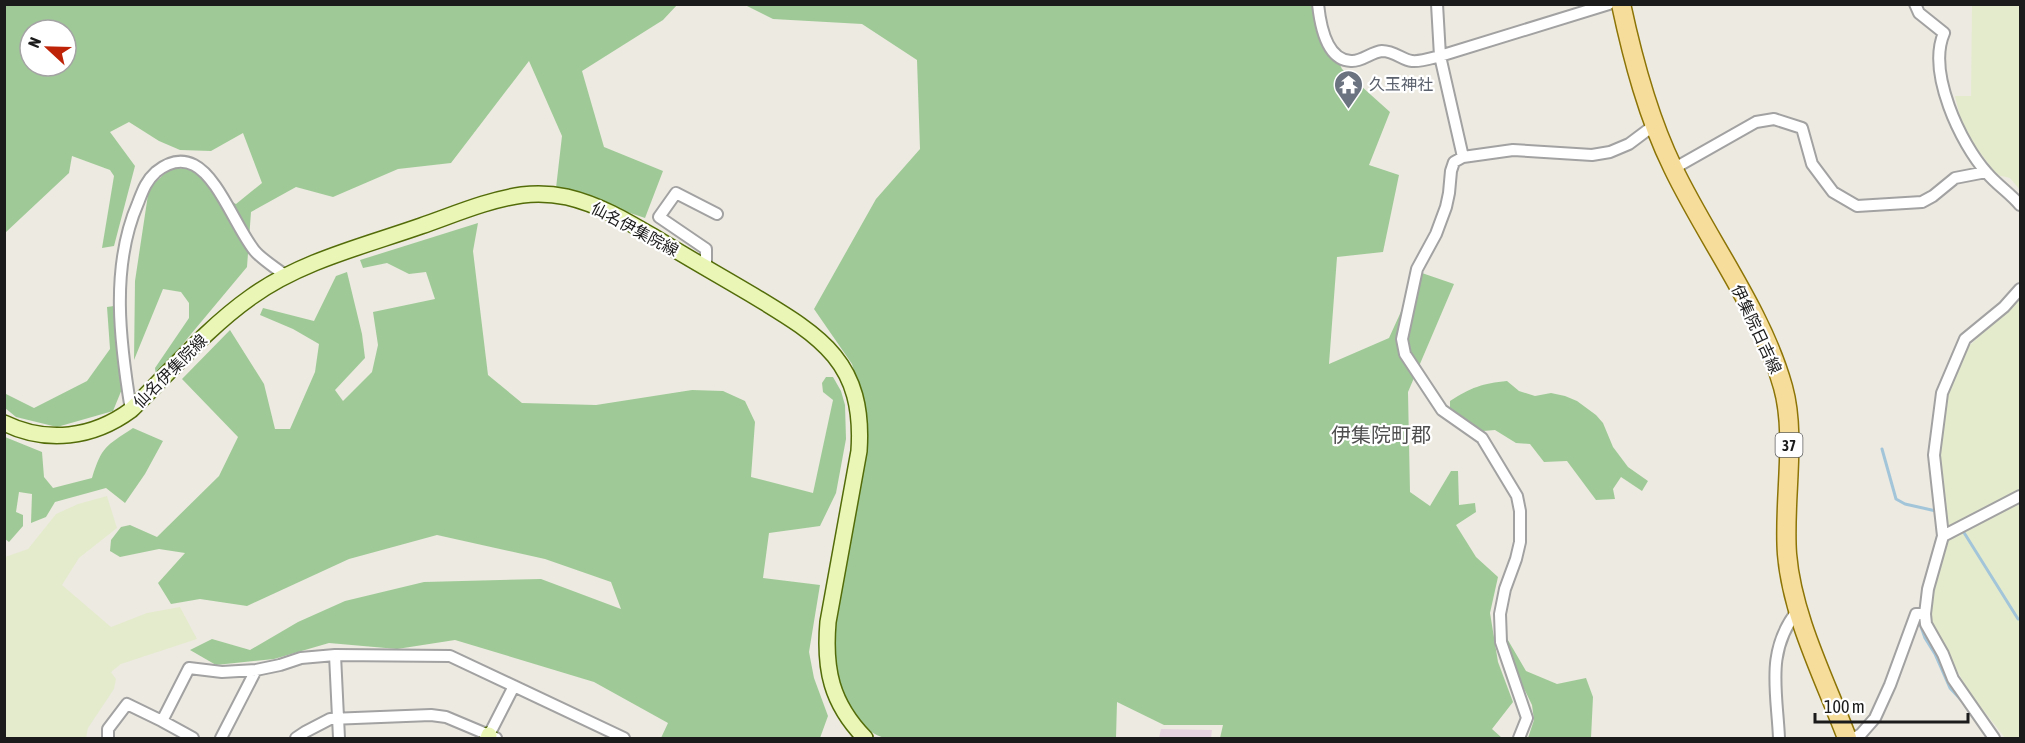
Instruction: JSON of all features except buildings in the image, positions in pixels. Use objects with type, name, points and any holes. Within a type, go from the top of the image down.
[{"type":"main road","name":"伊集院日吉線","points":[[1621,4],[1642,87],[1655,127],[1673,169],[1750,309],[1784,388],[1789,441],[1787,555],[1798,610],[1847,738]]},
{"type":"main road","name":"仙名伊集院線","points":[[4,423],[34,434],[58,436],[73,435],[104,426],[118,419],[131,410],[233,310],[253,295],[286,276],[341,253],[508,198],[537,194],[568,198],[603,209],[795,321],[836,357],[845,372],[860,412],[859,451],[828,622],[826,648],[827,663],[836,694],[857,736]]},
{"type":"street","points":[[1318,4],[1320,25],[1330,48],[1340,57],[1350,61],[1363,59],[1380,51],[1396,53],[1412,61],[1440,56],[1609,4]]},
{"type":"street","points":[[1437,4],[1440,56],[1463,157]]},
{"type":"street","points":[[1915,4],[1919,13],[1944,33],[1940,43],[1941,78],[1954,119],[1964,140],[1986,172],[2020,205]]},
{"type":"street","points":[[1673,169],[1756,122],[1774,119],[1802,128],[1812,164],[1833,192],[1857,206],[1922,202],[1955,178],[1986,172]]},
{"type":"street","points":[[1519,738],[1527,718],[1500,642],[1500,614],[1505,589],[1520,542],[1520,511],[1516,496],[1482,438],[1442,410],[1405,354],[1402,339],[1417,269],[1436,234],[1446,207],[1454,162],[1463,157],[1513,150],[1592,155],[1610,152],[1655,127]]},
{"type":"street","points":[[131,410],[120,314],[122,264],[129,224],[148,179],[165,164],[178,161],[192,164],[201,170],[214,184],[244,237],[256,253],[286,276]]},
{"type":"street","points":[[706,268],[706,249],[659,217],[676,193],[717,214]]},
{"type":"street","points":[[1994,738],[1953,679],[1922,614],[1943,536],[1934,455],[1942,393],[1965,339],[2004,307],[2020,290]]},
{"type":"street","points":[[1943,536],[2020,496]]},
{"type":"street","points":[[1779,738],[1774,669],[1790,621],[1798,610]]},
{"type":"street","points":[[1854,738],[1861,734],[1875,718],[1890,685],[1916,614],[1922,614]]},
{"type":"street","points":[[335,655],[339,738]]},
{"type":"street","points":[[162,721],[189,668],[222,672],[256,670],[301,658],[335,655],[450,656],[624,738]]},
{"type":"street","points":[[221,738],[256,670]]},
{"type":"street","points":[[296,738],[322,722],[338,718],[431,715],[446,717],[491,737],[514,686]]},
{"type":"street","points":[[108,738],[108,729],[127,704],[194,738]]},
{"type":"shaded area","points":[[1161,729],[1212,730],[1211,738],[1159,738]]},
{"type":"green space","points":[[1976,4],[2020,5],[2020,190],[2010,178],[1997,175],[1969,138],[1961,121],[1955,96],[1971,96],[1972,6]]},
{"type":"green space","points":[[5,5],[677,5],[663,20],[582,71],[604,147],[663,171],[645,218],[556,188],[562,136],[529,61],[451,163],[398,169],[333,197],[296,187],[251,212],[247,267],[156,376],[155,368],[189,318],[189,303],[181,292],[163,289],[134,360],[135,281],[149,188],[171,168],[192,169],[215,194],[236,204],[262,183],[243,133],[211,151],[180,150],[159,141],[129,122],[110,132],[135,166],[114,246],[102,248],[114,176],[110,170],[72,156],[69,173],[5,233]]},
{"type":"green space","points":[[745,5],[1312,5],[1342,69],[1390,112],[1369,165],[1399,175],[1383,252],[1337,257],[1329,364],[1389,338],[1419,272],[1454,284],[1408,392],[1410,492],[1430,506],[1451,471],[1458,471],[1459,505],[1475,503],[1476,512],[1456,525],[1476,557],[1498,577],[1490,613],[1498,662],[1513,702],[1492,729],[1502,738],[1220,738],[1223,725],[1164,725],[1117,702],[1116,738],[884,738],[861,724],[846,702],[831,649],[863,402],[852,364],[814,309],[876,199],[920,149],[917,60],[862,24],[773,19]]},
{"type":"green space","points":[[478,223],[473,251],[488,375],[522,403],[596,405],[692,390],[723,391],[745,401],[755,422],[751,477],[813,493],[833,400],[823,392],[822,383],[826,377],[833,377],[841,391],[845,405],[846,439],[836,493],[820,526],[769,533],[763,578],[820,585],[809,652],[814,678],[828,716],[820,738],[661,738],[668,723],[594,682],[455,640],[397,649],[329,643],[274,659],[216,665],[190,650],[212,639],[250,650],[298,622],[345,601],[424,582],[541,579],[621,609],[611,582],[545,559],[437,535],[349,559],[247,606],[200,599],[171,604],[158,583],[185,553],[159,549],[120,557],[110,551],[111,540],[121,527],[130,525],[157,537],[219,476],[238,437],[182,379],[230,330],[264,384],[275,429],[290,429],[315,372],[319,344],[293,329],[260,315],[263,308],[314,321],[336,276],[347,272],[362,334],[365,358],[335,390],[343,401],[372,372],[378,345],[373,312],[435,299],[426,272],[409,274],[387,263],[363,268],[360,260]]},
{"type":"green space","points":[[2020,299],[2020,738],[2005,738],[1969,692],[1930,622],[1931,597],[1947,529],[1938,455],[1948,389],[1969,346]]},
{"type":"green space","points":[[114,306],[122,389],[113,411],[57,427],[16,417],[5,408],[4,393],[34,408],[87,381],[110,349],[107,307]]},
{"type":"green space","points":[[1507,381],[1519,391],[1535,396],[1551,393],[1565,396],[1577,401],[1596,415],[1603,423],[1613,447],[1628,467],[1648,481],[1642,491],[1621,477],[1613,489],[1615,499],[1596,500],[1567,461],[1544,462],[1530,444],[1516,443],[1495,430],[1483,431],[1450,410],[1450,401],[1464,393],[1491,383]]},
{"type":"green space","points":[[133,428],[163,441],[145,474],[125,503],[106,488],[55,502],[46,517],[31,523],[32,494],[19,492],[16,512],[23,515],[23,526],[9,542],[5,539],[5,437],[42,452],[44,477],[53,488],[92,478],[106,448]]},
{"type":"green space","points":[[107,496],[117,528],[79,558],[62,585],[111,627],[147,613],[180,607],[197,639],[121,664],[111,672],[116,679],[114,689],[88,728],[86,738],[5,738],[5,557],[28,549],[56,514],[78,504]]},
{"type":"green space","points":[[1505,635],[1526,671],[1557,684],[1586,678],[1593,697],[1591,738],[1528,738],[1534,720],[1532,705],[1513,666]]},
{"type":"waterway","points":[[1882,449],[1896,499],[1905,504],[1936,511]]},
{"type":"waterway","points":[[1960,533],[1963,531],[2020,619]]},
{"type":"waterway","points":[[1921,617],[1920,624],[1925,638],[1950,688],[1964,703]]},
{"type":"place","name":"久玉神社","points":[[1348,110]]},
{"type":"district","name":"伊集院町郡","points":[[1381,434]]}]
